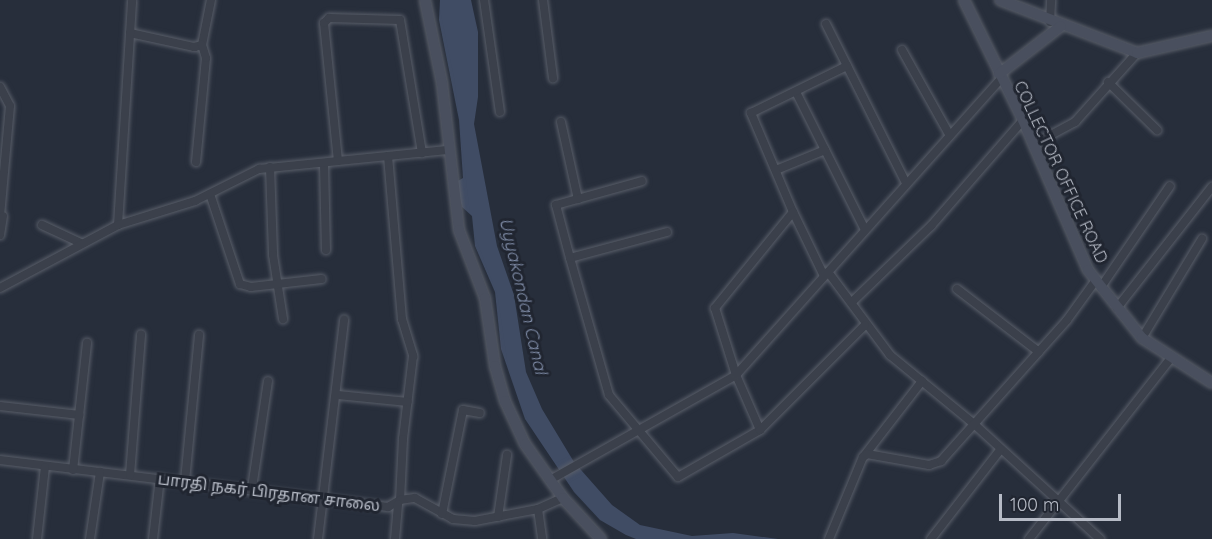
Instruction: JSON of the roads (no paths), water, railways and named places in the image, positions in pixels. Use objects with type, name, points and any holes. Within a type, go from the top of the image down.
[{"type":"street","points":[[118,225],[132,0]]},
{"type":"street","points":[[196,162],[206,58],[202,45],[211,0]]},
{"type":"street","points":[[425,0],[442,83],[447,150],[459,230],[485,298],[495,366],[505,401],[525,444],[554,477],[563,498],[601,539]]},
{"type":"street","points":[[484,0],[500,112]]},
{"type":"street","points":[[543,0],[553,78]]},
{"type":"street","name":"COLLECTOR OFFICE ROAD","points":[[964,0],[1023,120],[1098,283],[1142,338],[1212,382]]},
{"type":"street","points":[[1000,0],[1055,24],[1137,53]]},
{"type":"street","points":[[1051,0],[1055,24]]},
{"type":"street","points":[[338,161],[324,23],[329,18],[400,21],[422,153]]},
{"type":"street","points":[[826,24],[906,183]]},
{"type":"street","points":[[554,477],[736,375],[950,136],[1000,76],[1055,24]]},
{"type":"street","points":[[130,33],[194,47],[202,45]]},
{"type":"street","points":[[1034,144],[1069,127],[1137,53],[1212,36]]},
{"type":"street","points":[[902,50],[950,136]]},
{"type":"street","points":[[848,66],[796,94],[751,113],[793,212],[826,274],[852,302],[865,326],[890,355],[974,424],[1100,539]]},
{"type":"street","points":[[1108,82],[1157,130]]},
{"type":"street","points":[[0,87],[10,106],[0,235]]},
{"type":"street","points":[[796,94],[865,230]]},
{"type":"street","points":[[852,302],[931,226],[1023,120]]},
{"type":"street","points":[[561,122],[578,199]]},
{"type":"street","points":[[0,288],[46,266],[81,243],[118,225],[210,194],[270,167],[324,164],[447,150]]},
{"type":"street","points":[[776,170],[825,150]]},
{"type":"street","points":[[388,156],[402,319],[413,356],[395,539]]},
{"type":"street","points":[[324,164],[326,250]]},
{"type":"street","points":[[270,167],[277,285],[283,319]]},
{"type":"street","points":[[642,181],[556,205],[609,395],[669,470],[681,477],[760,430],[865,326]]},
{"type":"street","points":[[863,457],[867,454],[936,464],[1039,352],[1098,283],[1170,186]]},
{"type":"street","points":[[1117,308],[1212,189]]},
{"type":"street","points":[[210,194],[240,285],[277,285],[322,279]]},
{"type":"street","points":[[760,430],[736,375],[715,308],[793,212]]},
{"type":"street","points":[[42,225],[81,243]]},
{"type":"street","points":[[570,258],[667,232]]},
{"type":"street","points":[[1142,338],[1202,239]]},
{"type":"street","points":[[957,289],[1039,352]]},
{"type":"street","points":[[318,539],[338,395],[344,320]]},
{"type":"street","points":[[130,475],[141,334]]},
{"type":"street","points":[[185,481],[199,335]]},
{"type":"street","points":[[73,470],[87,343]]},
{"type":"street","points":[[1029,539],[1056,500],[1171,358]]},
{"type":"street","points":[[252,488],[268,381]]},
{"type":"street","points":[[829,539],[863,457],[922,381]]},
{"type":"street","points":[[338,395],[408,402]]},
{"type":"street","points":[[0,406],[79,415]]},
{"type":"street","points":[[442,514],[463,410],[480,413]]},
{"type":"street","points":[[931,539],[1000,450]]},
{"type":"street","points":[[498,517],[507,455]]},
{"type":"street","name":"பாரதி நகர் பிரதான சாலை","points":[[0,460],[45,467],[252,488],[388,507],[415,498],[442,514],[475,521],[538,509],[563,498]]},
{"type":"street","points":[[37,539],[45,467]]},
{"type":"street","points":[[90,539],[100,472]]},
{"type":"street","points":[[153,539],[160,478]]},
{"type":"street","points":[[538,509],[542,539]]},
{"type":"water","points":[[440,0],[471,0],[478,32],[478,97],[474,124],[497,246],[514,295],[526,372],[542,409],[574,462],[612,505],[640,525],[692,536],[733,533],[778,539],[636,539],[626,535],[600,520],[574,492],[525,419],[501,349],[495,292],[475,246],[472,216],[462,207],[456,182],[463,178],[459,120],[439,20]]},
{"type":"water label","name":"Uyyakondan Canal","points":[[523,296]]}]
